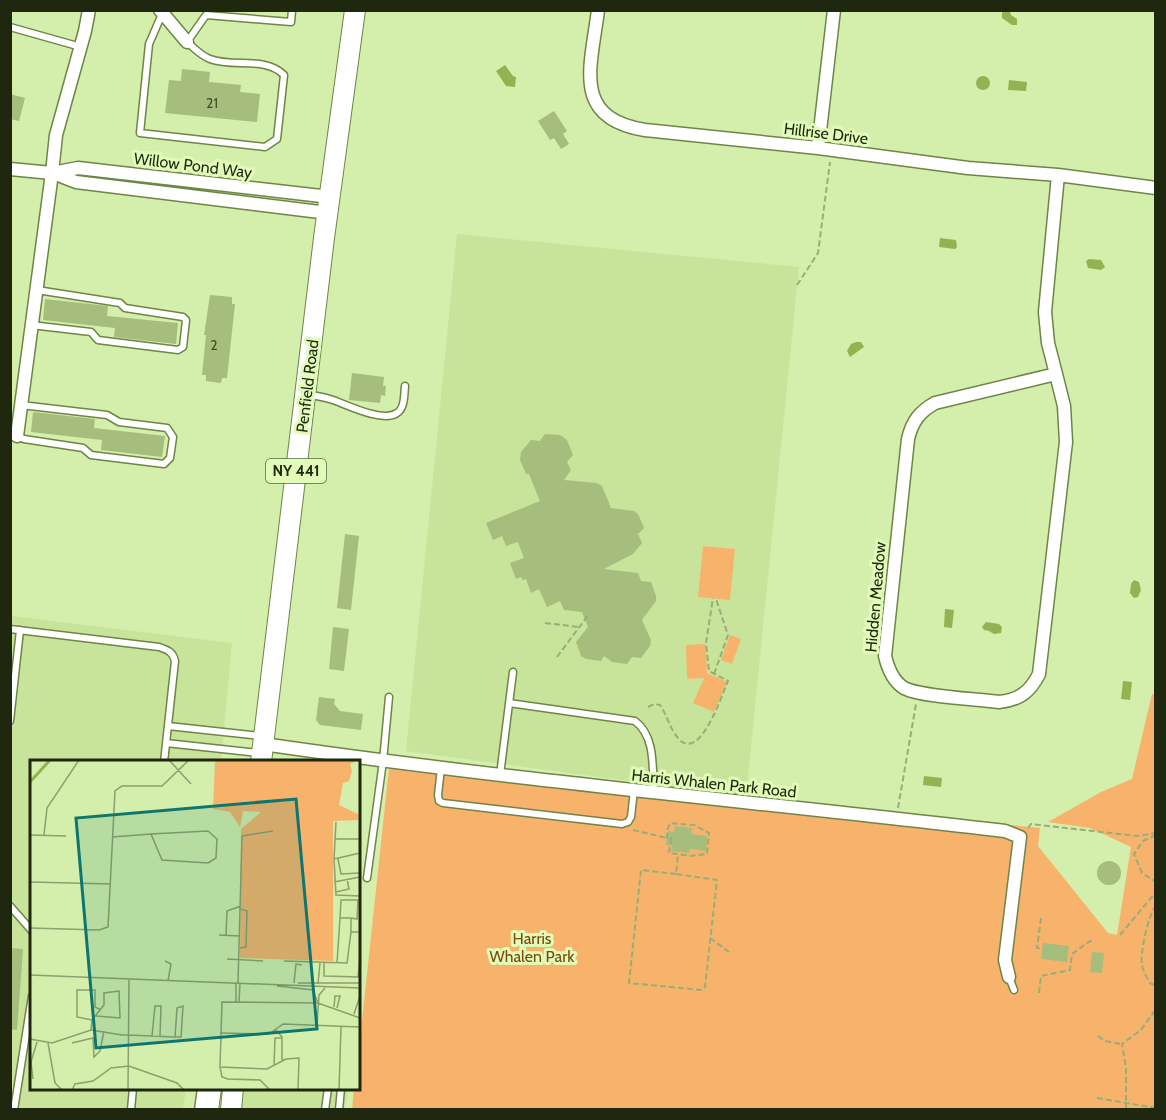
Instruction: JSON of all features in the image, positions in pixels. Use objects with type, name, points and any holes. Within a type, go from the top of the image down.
[{"type":"main road","name":"Penfield Road","points":[[263,749],[305,394],[355,10]]},
{"type":"street","points":[[17,435],[56,135],[89,10]]},
{"type":"street","name":"Hillrise Drive","points":[[598,10],[591,83],[596,105],[612,121],[633,128],[818,148],[968,168],[1058,175],[1155,188]]},
{"type":"street","points":[[818,148],[834,10]]},
{"type":"street","points":[[161,12],[187,42]]},
{"type":"street","name":"Willow Pond Way","points":[[10,169],[52,173],[78,168],[329,205]]},
{"type":"street","name":"Hidden Meadow","points":[[1056,374],[935,403],[923,410],[911,427],[885,656],[887,668],[898,683],[906,689],[918,693],[999,702],[1011,701],[1027,692],[1039,674],[1066,442],[1065,415],[1056,374],[1048,343],[1045,312],[1058,175]]},
{"type":"street","name":"Harris Whalen Park Road","points":[[263,749],[1005,831],[1020,837]]},
{"type":"street","points":[[1009,977],[1005,960],[1020,837]]},
{"type":"lane","points":[[161,12],[149,44],[140,133],[265,147],[277,139],[284,75],[275,66],[211,60],[199,54],[187,42],[206,15],[291,22],[292,10]]},
{"type":"lane","points":[[10,27],[81,47]]},
{"type":"lane","points":[[31,325],[91,332],[98,340],[178,350],[183,347],[186,320],[183,317],[125,308],[120,303],[36,290]]},
{"type":"lane","points":[[305,394],[333,400],[363,413],[391,416],[398,413],[403,406],[405,386]]},
{"type":"lane","points":[[17,435],[24,439],[83,448],[91,455],[164,464],[170,458],[173,437],[167,428],[119,422],[106,415],[20,405]]},
{"type":"lane","points":[[10,629],[159,647],[169,651],[175,661],[164,760]]},
{"type":"lane","points":[[10,721],[20,630]]},
{"type":"lane","points":[[500,775],[513,672]]},
{"type":"lane","points":[[367,879],[389,697]]},
{"type":"lane","points":[[509,703],[635,721],[648,736],[654,793]]},
{"type":"lane","points":[[168,726],[263,749]]},
{"type":"lane","points":[[166,743],[263,749]]},
{"type":"lane","points":[[441,768],[438,795],[439,801],[443,803],[622,824],[628,822],[631,817],[634,790]]},
{"type":"lane","points":[[12,911],[30,928]]},
{"type":"lane","points":[[1009,977],[1014,990]]},
{"type":"lane","points":[[14,1110],[30,1009]]},
{"type":"lane","points":[[131,1110],[134,1090]]},
{"type":"lane","points":[[198,1110],[201,1090]]},
{"type":"lane","points":[[325,1110],[328,1090]]},
{"type":"lane","points":[[339,1110],[341,1090]]},
{"type":"path","points":[[797,285],[818,253],[831,150]]},
{"type":"path","points":[[648,707],[654,704],[660,705],[678,738],[683,742],[691,743],[700,740],[728,681],[714,674],[709,671],[706,643],[714,599],[728,635],[714,674]]},
{"type":"path","points":[[557,657],[589,614]]},
{"type":"path","points":[[545,623],[579,627]]},
{"type":"path","points":[[896,819],[918,693]]},
{"type":"path","points":[[628,822],[634,831],[667,838],[671,838],[669,853],[690,856],[707,855],[709,833],[694,825],[670,823],[667,838]]},
{"type":"path","points":[[1020,837],[1031,824],[1137,836],[1155,834]]},
{"type":"path","points":[[1155,834],[1143,841],[1134,854],[1142,873],[1155,882]]},
{"type":"path","points":[[676,874],[678,854]]},
{"type":"path","points":[[641,870],[676,874],[717,880],[705,987],[702,990],[628,983],[641,870]]},
{"type":"path","points":[[1120,935],[1155,892]]},
{"type":"path","points":[[1155,905],[1143,949],[1142,967],[1150,983],[1155,986]]},
{"type":"path","points":[[1041,918],[1036,948],[1042,949]]},
{"type":"path","points":[[710,938],[729,952]]},
{"type":"path","points":[[1039,993],[1041,976],[1070,970],[1070,954],[1090,941],[1095,942]]},
{"type":"path","points":[[1098,1036],[1105,1041],[1122,1044],[1141,1030],[1155,1009]]},
{"type":"path","points":[[1122,1044],[1126,1068],[1126,1110]]},
{"type":"path","points":[[1097,1098],[1155,1108]]},
{"type":"shaded area","points":[[1004,11],[1010,12],[1017,19],[1017,25],[1012,25],[1002,18]]},
{"type":"shaded area","points":[[505,65],[516,77],[515,87],[506,86],[496,71]]},
{"type":"shaded area","points":[[983,76],[988,78],[990,83],[988,88],[983,90],[978,88],[976,83],[978,78]]},
{"type":"shaded area","points":[[1009,80],[1027,82],[1026,91],[1008,90]]},
{"type":"shaded area","points":[[457,234],[799,267],[746,797],[406,751]]},
{"type":"shaded area","points":[[940,238],[956,240],[957,247],[955,249],[939,247]]},
{"type":"shaded area","points":[[1101,260],[1105,267],[1101,270],[1088,268],[1086,261]]},
{"type":"shaded area","points":[[861,342],[864,347],[850,357],[847,351],[851,344]]},
{"type":"shaded area","points":[[1134,580],[1139,582],[1141,590],[1138,597],[1134,598],[1130,593]]},
{"type":"shaded area","points":[[945,609],[954,610],[952,628],[944,627]]},
{"type":"shaded area","points":[[11,616],[232,643],[221,760],[30,760],[30,1090],[186,1090],[183,1109],[11,1110]]},
{"type":"shaded area","points":[[986,622],[999,624],[1002,627],[1001,633],[994,634],[984,630],[982,627]]},
{"type":"shaded area","points":[[1123,681],[1132,682],[1130,700],[1121,699]]},
{"type":"shaded area","points":[[924,776],[942,778],[941,787],[923,785]]},
{"type":"shaded area","points":[[240,1090],[348,1090],[345,1109],[238,1110]]},
{"type":"green space","points":[[703,546],[735,549],[730,600],[698,597]]},
{"type":"green space","points":[[730,635],[741,639],[732,664],[721,660]]},
{"type":"green space","points":[[706,644],[707,673],[727,682],[714,712],[693,703],[704,678],[687,679],[686,645]]},
{"type":"green space","name":"Harris Whalen Park","points":[[1152,694],[1155,694],[1155,1109],[352,1110],[354,1090],[360,1090],[360,1040],[389,768],[1000,836],[1002,824],[1040,828],[1038,846],[1108,933],[1117,935],[1131,847],[1090,828],[1048,822],[1101,792],[1132,779]]},
{"type":"building","points":[[182,69],[210,72],[209,82],[241,85],[240,92],[260,94],[257,122],[165,113],[169,80],[181,81]]},
{"type":"building","points":[[10,94],[25,98],[19,121],[10,119]]},
{"type":"building","points":[[554,111],[567,131],[563,134],[569,144],[561,149],[554,138],[550,140],[538,121]]},
{"type":"building","points":[[210,295],[232,297],[232,304],[235,304],[227,378],[222,378],[221,383],[206,381],[206,375],[202,375],[206,335],[204,335]]},
{"type":"building","points":[[45,299],[108,306],[107,316],[178,323],[176,344],[114,337],[115,328],[43,320]]},
{"type":"building","points":[[352,373],[384,377],[385,396],[381,395],[380,403],[349,400]]},
{"type":"building","points":[[33,412],[95,419],[94,428],[165,436],[162,457],[101,450],[102,440],[31,432]]},
{"type":"building","points":[[545,434],[560,435],[567,440],[573,455],[567,462],[571,470],[564,480],[597,483],[602,486],[611,508],[634,511],[638,514],[644,528],[638,534],[642,543],[633,554],[604,569],[638,573],[641,581],[651,582],[656,596],[656,601],[642,620],[651,640],[650,646],[641,658],[632,657],[627,664],[612,662],[604,656],[601,661],[581,656],[576,642],[588,627],[582,612],[564,610],[560,601],[547,607],[539,589],[531,593],[526,579],[523,580],[521,577],[516,579],[510,563],[524,558],[518,542],[506,546],[502,536],[493,540],[486,523],[540,501],[529,474],[526,474],[520,460],[521,452],[531,440],[540,441]]},
{"type":"building","points":[[345,534],[359,536],[351,610],[337,608]]},
{"type":"building","points":[[333,627],[349,629],[344,671],[329,669]]},
{"type":"building","points":[[319,697],[335,699],[334,704],[340,711],[363,714],[361,730],[320,725],[316,720]]},
{"type":"building","points":[[675,826],[692,828],[691,834],[707,836],[706,851],[690,849],[689,853],[671,851],[672,846],[666,845],[668,831],[674,832]]},
{"type":"building","points":[[1109,861],[1118,864],[1121,873],[1118,882],[1109,885],[1100,882],[1097,873],[1100,864]]},
{"type":"building","points":[[1043,943],[1069,946],[1067,962],[1041,959]]},
{"type":"building","points":[[10,948],[23,949],[17,1030],[10,1029]]},
{"type":"building","points":[[1092,952],[1104,953],[1102,973],[1090,972]]}]
